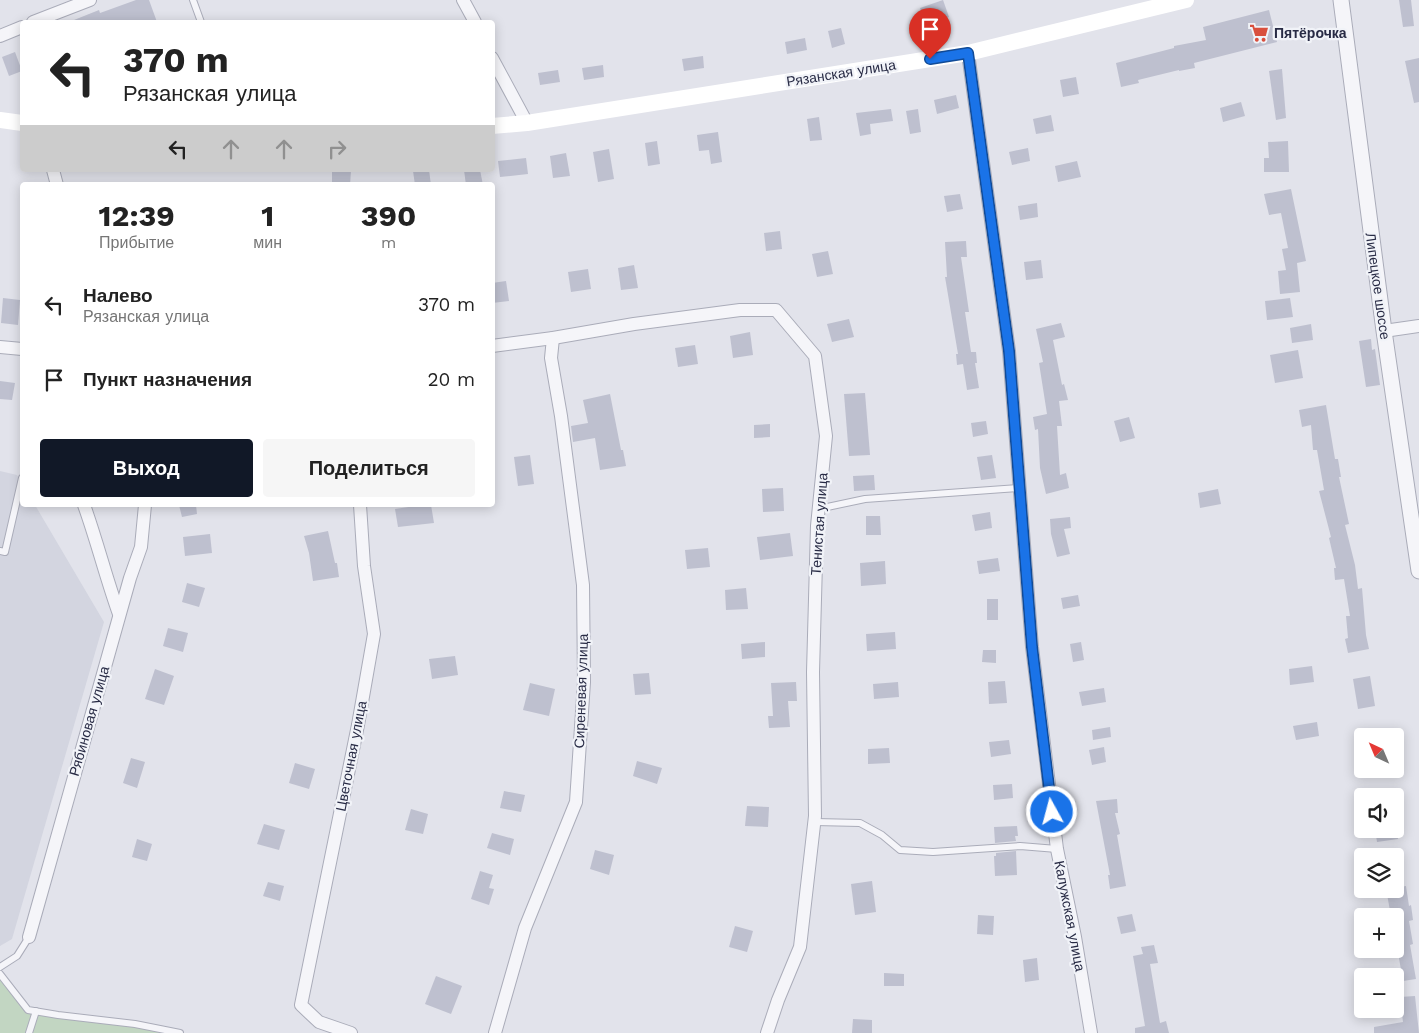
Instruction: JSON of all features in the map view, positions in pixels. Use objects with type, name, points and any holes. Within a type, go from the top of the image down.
[{"type":"main road","name":"Рязанская улица","points":[[495,126],[527,123],[968,53],[1186,0]]},
{"type":"main road","points":[[0,120],[20,122]]},
{"type":"street","points":[[38,20],[90,0]]},
{"type":"street","points":[[463,0],[474,20]]},
{"type":"street","name":"Липецкое шоссе","points":[[1341,0],[1384,331],[1419,571]]},
{"type":"street","points":[[0,36],[20,28]]},
{"type":"street","name":"Калужская улица","points":[[968,53],[1009,351],[1032,647],[1057,849],[1076,937],[1091,1033]]},
{"type":"street","points":[[495,64],[527,123]]},
{"type":"street","name":"Тенистая улица","points":[[495,346],[740,310],[776,310],[815,356],[826,436],[818,509],[813,672],[815,822],[800,947],[778,1000],[767,1033]]},
{"type":"street","points":[[1384,331],[1419,326]]},
{"type":"street","name":"Сиреневая улица","points":[[495,1033],[525,928],[576,802],[584,682],[583,585],[561,416],[551,358],[553,338]]},
{"type":"street","points":[[0,347],[20,349]]},
{"type":"street","points":[[85,507],[95,534],[119,614]]},
{"type":"street","name":"Рябиновая улица","points":[[29,937],[119,614],[141,547],[145,507]]},
{"type":"street","name":"Цветочная улица","points":[[351,1033],[319,1022],[301,1005],[358,725],[374,634],[364,566],[360,507]]},
{"type":"lane","points":[[193,0],[200,20]]},
{"type":"lane","points":[[0,551],[5,552],[20,487]]},
{"type":"lane","points":[[818,509],[865,499],[1019,488]]},
{"type":"lane","points":[[815,822],[860,823],[882,835],[900,850],[934,852],[1020,846],[1057,849]]},
{"type":"lane","points":[[0,967],[17,956],[29,937]]},
{"type":"lane","points":[[0,974],[28,1010],[135,1024],[180,1033]]},
{"type":"lane","points":[[30,1033],[36,1011]]},
{"type":"shaded area","points":[[0,471],[17,475],[20,480],[20,507],[36,507],[104,622],[12,939],[0,946]]},
{"type":"green space","points":[[0,974],[28,1010],[180,1033],[0,1033]]},
{"type":"building","points":[[136,0],[149,0],[156,20],[74,20],[99,10],[100,13]]},
{"type":"building","points":[[943,0],[949,17],[926,25],[920,8]]},
{"type":"building","points":[[1399,0],[1411,0],[1414,26],[1403,27]]},
{"type":"building","points":[[1269,10],[1277,42],[1194,63],[1195,68],[1138,80],[1139,83],[1121,87],[1116,63],[1174,48],[1174,46],[1206,40],[1203,27]]},
{"type":"building","points":[[841,28],[845,44],[832,48],[828,31]]},
{"type":"building","points":[[805,38],[807,50],[787,54],[785,42]]},
{"type":"building","points":[[15,52],[20,66],[20,72],[9,76],[2,57]]},
{"type":"building","points":[[703,56],[704,68],[684,71],[682,59]]},
{"type":"building","points":[[1419,58],[1419,102],[1414,103],[1405,61]]},
{"type":"building","points":[[603,65],[604,77],[584,80],[582,68]]},
{"type":"building","points":[[1282,69],[1286,118],[1276,120],[1269,71]]},
{"type":"building","points":[[558,70],[560,82],[540,85],[538,73]]},
{"type":"building","points":[[1076,77],[1079,94],[1063,97],[1060,80]]},
{"type":"building","points":[[956,95],[959,108],[937,114],[934,100]]},
{"type":"building","points":[[1241,102],[1245,116],[1223,122],[1220,108]]},
{"type":"building","points":[[891,109],[893,121],[870,124],[871,134],[860,136],[856,113]]},
{"type":"building","points":[[918,109],[921,132],[910,134],[906,111]]},
{"type":"building","points":[[1051,115],[1054,131],[1036,134],[1033,119]]},
{"type":"building","points":[[819,117],[822,140],[810,141],[807,119]]},
{"type":"building","points":[[718,132],[722,162],[711,164],[709,150],[699,151],[697,135]]},
{"type":"building","points":[[657,141],[660,164],[648,166],[645,143]]},
{"type":"building","points":[[1288,141],[1289,172],[1264,172],[1264,158],[1269,158],[1268,142]]},
{"type":"building","points":[[1028,148],[1030,161],[1012,165],[1009,152]]},
{"type":"building","points":[[609,149],[614,179],[598,182],[593,152]]},
{"type":"building","points":[[566,153],[570,176],[553,178],[550,156]]},
{"type":"building","points":[[526,158],[528,174],[500,177],[498,161]]},
{"type":"building","points":[[1077,161],[1081,177],[1058,182],[1055,166]]},
{"type":"building","points":[[332,172],[351,172],[350,182],[332,182]]},
{"type":"building","points":[[413,172],[429,172],[431,182],[415,182]]},
{"type":"building","points":[[464,172],[480,172],[482,182],[466,182]]},
{"type":"building","points":[[1291,189],[1306,261],[1297,263],[1300,292],[1280,294],[1278,271],[1286,270],[1282,249],[1288,248],[1281,213],[1269,215],[1264,194]]},
{"type":"building","points":[[960,194],[963,209],[947,212],[944,196]]},
{"type":"building","points":[[1037,203],[1038,217],[1020,220],[1018,206]]},
{"type":"building","points":[[780,231],[782,249],[766,251],[764,233]]},
{"type":"building","points":[[966,241],[967,257],[961,257],[969,312],[965,312],[971,352],[976,352],[977,363],[975,363],[979,388],[967,390],[963,364],[957,365],[956,354],[958,354],[945,277],[947,277],[945,242]]},
{"type":"building","points":[[828,251],[833,274],[817,277],[812,254]]},
{"type":"building","points":[[1041,260],[1043,278],[1026,280],[1024,262]]},
{"type":"building","points":[[634,265],[638,288],[621,290],[618,268]]},
{"type":"building","points":[[588,269],[591,289],[571,292],[568,272]]},
{"type":"building","points":[[506,281],[509,301],[495,303],[495,283]]},
{"type":"building","points":[[3,298],[20,300],[18,325],[1,323]]},
{"type":"building","points":[[1290,298],[1293,317],[1267,320],[1265,301]]},
{"type":"building","points":[[849,319],[854,337],[832,342],[827,324]]},
{"type":"building","points":[[1061,323],[1065,337],[1053,340],[1062,385],[1064,384],[1068,400],[1059,401],[1062,426],[1057,426],[1060,475],[1066,473],[1069,488],[1046,494],[1040,468],[1038,429],[1035,430],[1033,417],[1047,414],[1039,363],[1043,362],[1036,329]]},
{"type":"building","points":[[1311,324],[1313,340],[1292,343],[1290,328]]},
{"type":"building","points":[[750,332],[753,355],[733,358],[730,336]]},
{"type":"building","points":[[1371,339],[1372,350],[1375,349],[1380,385],[1366,387],[1359,341]]},
{"type":"building","points":[[695,345],[698,364],[678,367],[675,348]]},
{"type":"building","points":[[1298,350],[1303,378],[1275,383],[1270,355]]},
{"type":"building","points":[[0,381],[15,383],[12,400],[0,399]]},
{"type":"building","points":[[865,393],[870,455],[849,456],[844,394]]},
{"type":"building","points":[[610,394],[626,466],[600,470],[595,438],[573,442],[571,426],[588,423],[583,400]]},
{"type":"building","points":[[1326,405],[1335,459],[1338,459],[1341,477],[1339,477],[1349,524],[1345,525],[1355,565],[1358,589],[1362,588],[1369,649],[1348,653],[1345,639],[1348,638],[1346,616],[1350,616],[1344,579],[1335,580],[1334,568],[1336,568],[1329,538],[1331,537],[1319,491],[1324,490],[1317,450],[1313,450],[1311,425],[1302,427],[1299,410]]},
{"type":"building","points":[[1129,417],[1135,438],[1120,442],[1114,421]]},
{"type":"building","points":[[986,421],[988,434],[973,437],[971,423]]},
{"type":"building","points":[[770,424],[770,437],[754,438],[754,425]]},
{"type":"building","points":[[530,455],[534,484],[518,486],[514,457]]},
{"type":"building","points":[[992,455],[996,478],[981,480],[977,457]]},
{"type":"building","points":[[874,475],[875,490],[854,491],[853,476]]},
{"type":"building","points":[[783,488],[784,511],[763,512],[762,489]]},
{"type":"building","points":[[1218,489],[1221,504],[1200,508],[1198,493]]},
{"type":"building","points":[[180,507],[196,507],[197,514],[182,517]]},
{"type":"building","points":[[431,507],[434,523],[398,527],[395,509]]},
{"type":"building","points":[[990,512],[992,528],[975,531],[972,515]]},
{"type":"building","points":[[866,516],[880,516],[881,535],[866,535]]},
{"type":"building","points":[[1070,517],[1071,528],[1064,529],[1070,554],[1057,557],[1051,534],[1050,519]]},
{"type":"building","points":[[328,531],[339,577],[313,581],[309,553],[304,536]]},
{"type":"building","points":[[790,533],[793,556],[760,560],[757,537]]},
{"type":"building","points":[[210,534],[212,553],[185,556],[183,537]]},
{"type":"building","points":[[708,548],[710,567],[687,569],[685,550]]},
{"type":"building","points":[[998,558],[1000,571],[979,574],[977,561]]},
{"type":"building","points":[[885,561],[886,584],[861,586],[860,563]]},
{"type":"building","points":[[187,583],[205,588],[199,607],[182,602]]},
{"type":"building","points":[[746,588],[748,609],[726,610],[725,590]]},
{"type":"building","points":[[1078,595],[1080,606],[1063,609],[1061,598]]},
{"type":"building","points":[[987,599],[998,599],[998,620],[987,620]]},
{"type":"building","points":[[168,628],[188,633],[183,652],[163,646]]},
{"type":"building","points":[[895,632],[896,649],[867,651],[866,634]]},
{"type":"building","points":[[765,642],[765,657],[742,659],[741,644]]},
{"type":"building","points":[[1081,642],[1084,660],[1073,662],[1070,644]]},
{"type":"building","points":[[983,650],[996,650],[996,663],[982,662]]},
{"type":"building","points":[[455,656],[458,675],[432,679],[429,659]]},
{"type":"building","points":[[1312,666],[1314,682],[1290,685],[1289,669]]},
{"type":"building","points":[[155,669],[174,676],[164,705],[145,699]]},
{"type":"building","points":[[649,673],[651,694],[635,695],[633,674]]},
{"type":"building","points":[[1370,676],[1375,706],[1358,709],[1353,679]]},
{"type":"building","points":[[1005,681],[1007,703],[989,704],[988,682]]},
{"type":"building","points":[[796,682],[797,701],[788,701],[790,727],[769,728],[768,716],[773,716],[771,683]]},
{"type":"building","points":[[898,682],[899,697],[874,699],[873,684]]},
{"type":"building","points":[[530,683],[555,689],[549,716],[523,710]]},
{"type":"building","points":[[1104,688],[1106,702],[1082,706],[1079,692]]},
{"type":"building","points":[[1317,722],[1319,736],[1296,740],[1293,726]]},
{"type":"building","points":[[1110,727],[1111,737],[1093,740],[1092,730]]},
{"type":"building","points":[[1009,740],[1011,754],[991,757],[989,742]]},
{"type":"building","points":[[1104,747],[1106,762],[1092,765],[1089,750]]},
{"type":"building","points":[[889,748],[890,763],[868,764],[868,749]]},
{"type":"building","points":[[131,758],[145,762],[137,788],[123,783]]},
{"type":"building","points":[[637,761],[662,768],[657,784],[633,776]]},
{"type":"building","points":[[295,763],[315,769],[309,789],[289,783]]},
{"type":"building","points":[[1012,784],[1013,798],[994,800],[993,785]]},
{"type":"building","points":[[504,791],[525,795],[521,812],[500,808]]},
{"type":"building","points":[[1117,799],[1118,813],[1115,813],[1120,834],[1117,835],[1126,886],[1110,889],[1108,875],[1110,875],[1096,801]]},
{"type":"building","points":[[747,806],[769,807],[768,827],[745,826]]},
{"type":"building","points":[[411,809],[428,814],[423,834],[405,830]]},
{"type":"building","points":[[264,824],[285,830],[279,850],[257,844]]},
{"type":"building","points":[[1017,826],[1018,836],[1015,836],[1016,841],[995,843],[994,827]]},
{"type":"building","points":[[492,833],[514,839],[510,855],[487,848]]},
{"type":"building","points":[[1376,838],[1398,838],[1398,839],[1377,842]]},
{"type":"building","points":[[137,839],[152,844],[147,861],[132,857]]},
{"type":"building","points":[[595,850],[614,855],[609,875],[590,869]]},
{"type":"building","points":[[1016,851],[1017,875],[995,876],[994,856],[996,856],[996,853]]},
{"type":"building","points":[[480,871],[493,875],[489,888],[494,889],[489,905],[471,899]]},
{"type":"building","points":[[872,881],[876,912],[855,915],[851,884]]},
{"type":"building","points":[[268,882],[284,886],[280,901],[263,896]]},
{"type":"building","points":[[1404,886],[1406,886],[1413,920],[1409,921],[1413,944],[1410,945],[1416,979],[1404,981],[1404,968],[1401,968],[1399,958],[1404,958],[1404,908],[1390,908],[1388,898],[1404,898]]},
{"type":"building","points":[[1132,914],[1136,931],[1121,934],[1117,917]]},
{"type":"building","points":[[978,915],[994,916],[993,935],[977,934]]},
{"type":"building","points":[[735,926],[753,931],[747,952],[729,947]]},
{"type":"building","points":[[1154,945],[1158,963],[1150,964],[1160,1023],[1166,1021],[1169,1033],[1135,1033],[1135,1028],[1145,1026],[1133,956],[1143,954],[1141,947]]},
{"type":"building","points":[[1037,958],[1039,980],[1025,982],[1023,960]]},
{"type":"building","points":[[884,973],[904,974],[904,986],[884,986]]},
{"type":"building","points":[[436,976],[462,986],[451,1014],[425,1004]]},
{"type":"building","points":[[1415,996],[1419,1033],[1374,1033],[1374,1027],[1403,1022],[1404,997]]},
{"type":"building","points":[[853,1019],[872,1020],[872,1033],[852,1033]]},
{"type":"place","name":"Пятёрочка","points":[[1259,33]]},
{"type":"route","points":[[930,59],[968,53],[1009,351],[1032,647],[1052,812]]}]
